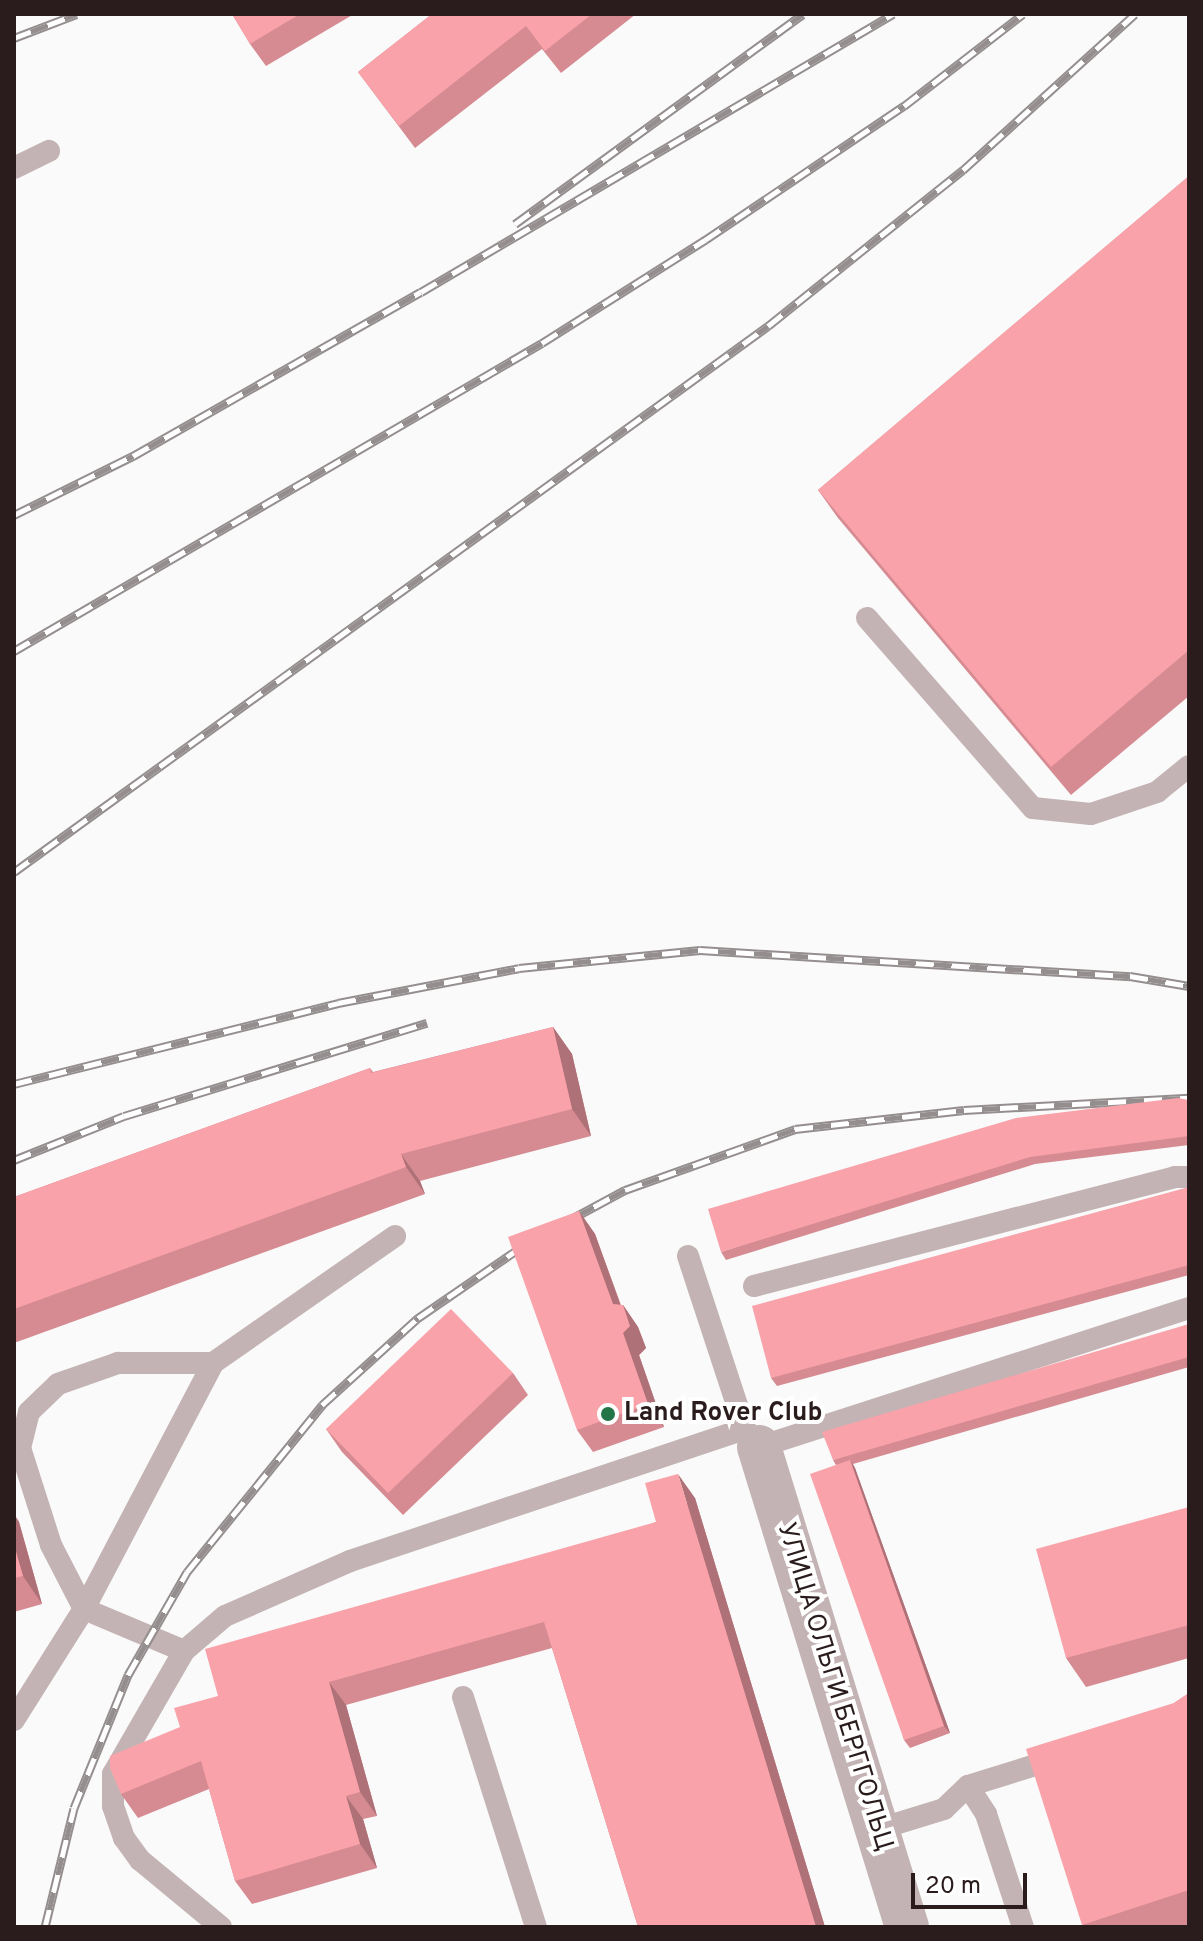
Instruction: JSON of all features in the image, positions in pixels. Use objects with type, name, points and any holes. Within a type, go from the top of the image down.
[{"type":"street","name":"УЛИЦА ОЛЬГИ БЕРГГОЛЬЦ","points":[[752,1438],[879,1829],[907,1927]]},
{"type":"lane","points":[[14,168],[49,151]]},
{"type":"lane","points":[[867,618],[1033,808],[1091,814],[1157,792],[1189,766]]},
{"type":"lane","points":[[754,1286],[1175,1177],[1189,1177]]},
{"type":"lane","points":[[14,1720],[84,1609],[213,1363],[395,1236]]},
{"type":"lane","points":[[688,1256],[752,1438]]},
{"type":"lane","points":[[221,1927],[140,1860],[124,1838],[113,1806],[113,1774],[184,1651],[225,1616],[350,1561],[1189,1308]]},
{"type":"lane","points":[[184,1651],[84,1609],[51,1545],[17,1449],[29,1412],[58,1384],[118,1363],[213,1363]]},
{"type":"lane","points":[[463,1697],[536,1927]]},
{"type":"lane","points":[[879,1829],[944,1809],[968,1786],[1080,1751]]},
{"type":"lane","points":[[968,1786],[986,1814],[1023,1927]]},
{"type":"building","points":[[232,14],[300,14],[250,44]]},
{"type":"building","points":[[432,14],[592,14],[545,51],[526,26],[399,126],[358,72]]},
{"type":"building","points":[[1189,176],[1189,650],[1051,767],[818,490]]},
{"type":"building","points":[[553,1027],[572,1109],[401,1154],[406,1167],[14,1309],[14,1197],[370,1068],[371,1073]]},
{"type":"building","points":[[1178,1098],[1189,1100],[1189,1136],[1030,1157],[721,1252],[708,1209],[1016,1118]]},
{"type":"building","points":[[1189,1187],[1189,1265],[771,1378],[752,1306]]},
{"type":"building","points":[[579,1211],[613,1304],[623,1305],[630,1326],[623,1333],[648,1404],[577,1430],[508,1237]]},
{"type":"building","points":[[451,1309],[513,1373],[388,1493],[326,1429]]},
{"type":"building","points":[[1189,1324],[1189,1357],[833,1460],[822,1432]]},
{"type":"building","points":[[850,1460],[944,1726],[904,1740],[810,1474]]},
{"type":"building","points":[[678,1474],[816,1927],[638,1927],[544,1622],[329,1682],[360,1792],[346,1796],[360,1844],[235,1881],[201,1761],[121,1794],[110,1768],[110,1756],[180,1727],[174,1708],[218,1696],[205,1649],[656,1522],[645,1483]]},
{"type":"building","points":[[1189,1507],[1189,1625],[1066,1658],[1036,1549]]},
{"type":"building","points":[[14,1545],[23,1576],[14,1578]]},
{"type":"building","points":[[1189,1693],[1189,1890],[1082,1925],[1026,1749],[1174,1703]]},
{"type":"railway","points":[[14,38],[77,14]]},
{"type":"railway","points":[[515,224],[803,14]]},
{"type":"railway","points":[[14,515],[133,456],[421,292],[893,14]]},
{"type":"railway","points":[[14,651],[542,343],[705,240],[904,106],[1023,14]]},
{"type":"railway","points":[[14,872],[768,326],[963,170],[1135,14]]},
{"type":"railway","points":[[14,1084],[338,1003],[519,968],[700,950],[1130,976],[1189,986]]},
{"type":"railway","points":[[14,1160],[124,1116],[427,1023]]},
{"type":"railway","points":[[562,1224],[625,1190],[795,1129],[964,1110],[1189,1098]]},
{"type":"railway","points":[[45,1927],[74,1808],[128,1675],[187,1572],[322,1405],[418,1318],[533,1239]]},
{"type":"place","name":"Land Rover Club","points":[[608,1414]]}]
